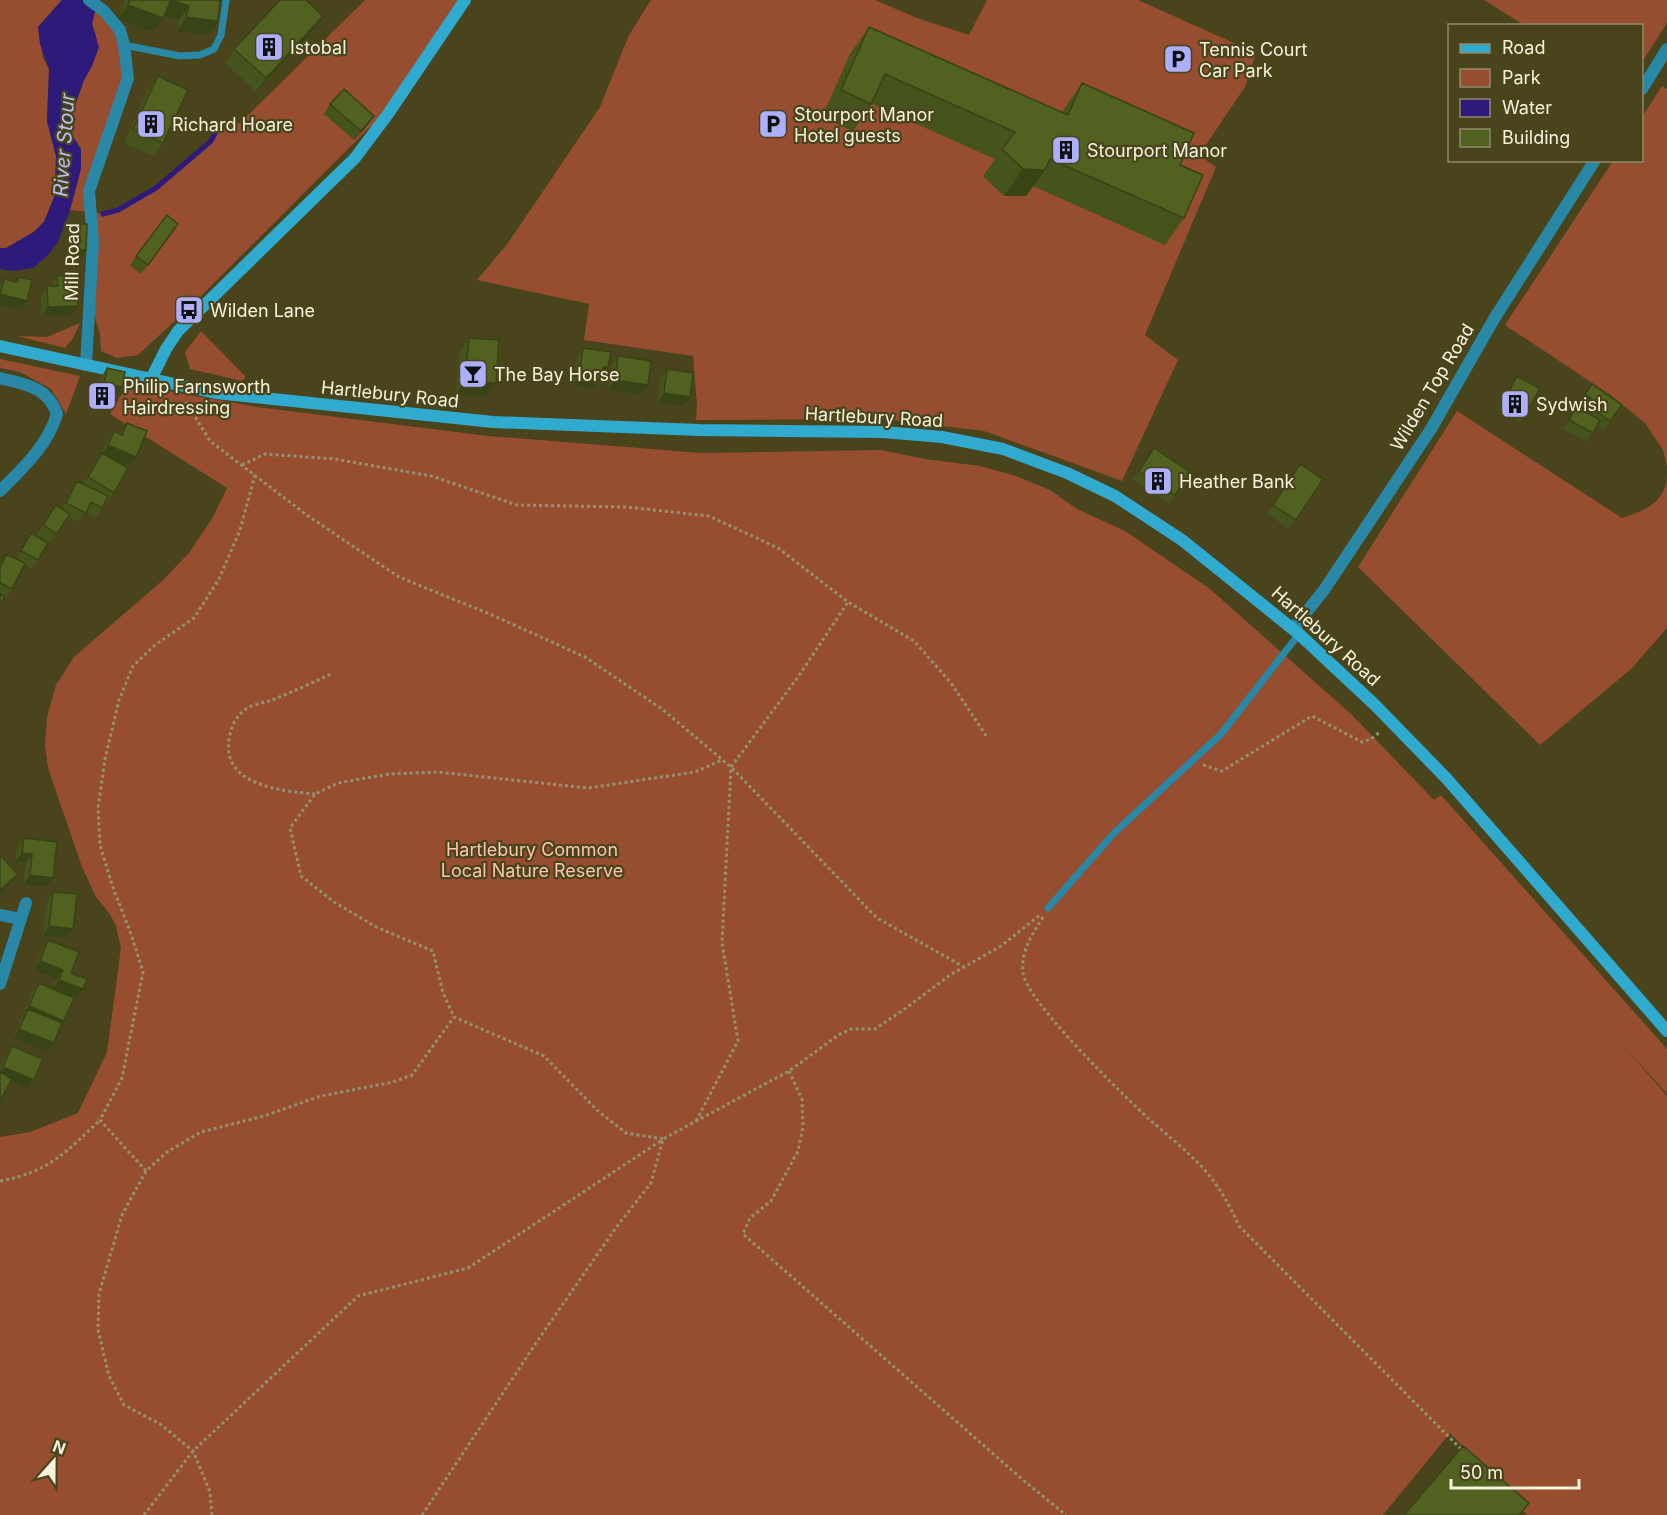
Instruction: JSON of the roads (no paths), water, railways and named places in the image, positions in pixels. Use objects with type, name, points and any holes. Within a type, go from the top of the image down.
[{"type":"main road","points":[[151,380],[166,349],[178,332],[355,158],[388,114],[465,0]]},
{"type":"main road","name":"Hartlebury Road","points":[[0,346],[216,393],[494,422],[699,430],[883,432],[942,437],[1003,449],[1067,473],[1115,496],[1182,540],[1296,631],[1392,722],[1447,779],[1667,1031]]},
{"type":"street","name":"Mill Road","points":[[86,365],[93,242],[89,191],[128,78],[120,30],[104,11],[89,0]]},
{"type":"street","points":[[1643,86],[1667,49]]},
{"type":"street","name":"Wilden Top Road","points":[[1296,631],[1431,429],[1494,319],[1594,162]]},
{"type":"street","points":[[0,378],[34,387],[48,396],[57,414],[53,427],[39,450],[0,491]]},
{"type":"street","points":[[0,984],[26,903]]},
{"type":"street","points":[[0,915],[20,919]]},
{"type":"lane","points":[[124,45],[180,56],[200,56],[214,49],[220,35],[226,0]]},
{"type":"lane","points":[[1048,908],[1114,833],[1221,734],[1296,631]]},
{"type":"water","name":"River Stour","points":[[62,0],[98,0],[92,24],[99,47],[73,111],[71,133],[81,150],[81,169],[70,210],[58,242],[47,256],[33,268],[13,271],[0,269],[0,248],[6,248],[34,232],[44,222],[55,195],[56,156],[47,121],[49,69],[40,44],[38,27]]},
{"type":"waterway","points":[[103,214],[118,210],[156,188],[211,141],[220,124]]},
{"type":"place","name":"Istobal","points":[[269,47]]},
{"type":"place","name":"Tennis Court Car Park","points":[[1178,59]]},
{"type":"place","name":"Richard Hoare","points":[[151,124]]},
{"type":"place","name":"Stourport Manor Hotel guests","points":[[773,124]]},
{"type":"place","name":"Stourport Manor","points":[[1066,150]]},
{"type":"place","name":"Wilden Lane","points":[[189,310]]},
{"type":"place","name":"The Bay Horse","points":[[473,374]]},
{"type":"place","name":"Philip Farnsworth Hairdressing","points":[[102,396]]},
{"type":"place","name":"Sydwish","points":[[1515,404]]},
{"type":"place","name":"Heather Bank","points":[[1158,481]]},
{"type":"park label","name":"Hartlebury Common Local Nature Reserve","points":[[532,859]]}]
